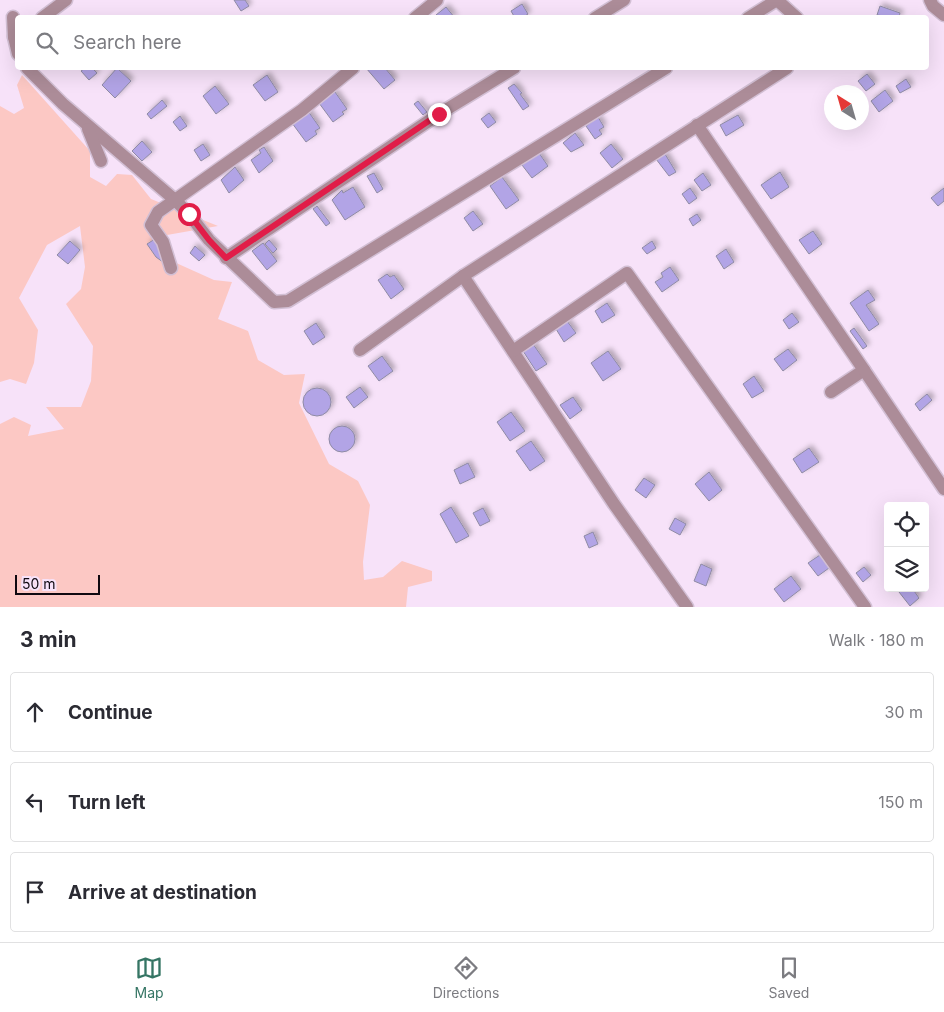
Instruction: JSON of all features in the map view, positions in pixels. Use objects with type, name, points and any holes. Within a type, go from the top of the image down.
[{"type":"street","points":[[46,15],[66,0]]},
{"type":"street","points":[[419,15],[438,0]]},
{"type":"street","points":[[600,15],[624,0]]},
{"type":"street","points":[[753,15],[777,0],[794,15]]},
{"type":"street","points":[[930,0],[944,15]]},
{"type":"street","points":[[13,17],[15,29]]},
{"type":"street","points":[[29,70],[86,124],[175,200],[226,258],[237,265],[274,302],[288,301],[663,70]]},
{"type":"street","points":[[171,268],[163,242],[151,225],[158,212],[302,110],[351,70]]},
{"type":"street","points":[[226,258],[439,114],[511,70]]},
{"type":"street","points":[[360,350],[463,276],[784,70]]},
{"type":"street","points":[[86,124],[101,162]]},
{"type":"street","points":[[697,125],[944,489]]},
{"type":"street","points":[[513,351],[628,273],[865,607]]},
{"type":"street","points":[[463,276],[614,504],[687,607]]},
{"type":"street","points":[[830,392],[864,370]]},
{"type":"shaded area","points":[[22,75],[90,151],[90,177],[106,186],[117,174],[132,175],[151,199],[218,226],[167,235],[174,262],[214,280],[232,282],[218,319],[248,331],[258,360],[284,375],[305,374],[299,403],[329,464],[358,481],[370,505],[363,562],[364,580],[383,577],[402,561],[432,571],[432,581],[408,587],[406,607],[0,607],[0,424],[14,417],[31,425],[28,436],[64,429],[46,407],[81,407],[91,381],[93,346],[66,304],[81,289],[85,267],[80,226],[47,245],[19,298],[38,330],[34,363],[26,384],[10,379],[0,382],[0,106],[14,114],[24,108],[17,85]]},
{"type":"building","points":[[234,0],[245,0],[249,6],[241,11]]},
{"type":"building","points":[[522,4],[528,14],[513,15],[511,11]]},
{"type":"building","points":[[880,6],[900,13],[900,15],[877,15]]},
{"type":"building","points":[[446,7],[453,15],[436,15]]},
{"type":"building","points":[[94,70],[97,73],[89,80],[81,71]]},
{"type":"building","points":[[115,70],[119,70],[131,81],[115,98],[102,85]]},
{"type":"building","points":[[368,70],[387,70],[395,80],[384,89]]},
{"type":"building","points":[[867,74],[875,84],[869,89],[869,85],[861,85],[858,81]]},
{"type":"building","points":[[267,75],[278,92],[265,101],[253,85]]},
{"type":"building","points":[[906,79],[911,87],[900,93],[896,86]]},
{"type":"building","points":[[514,84],[522,93],[520,94],[529,106],[523,110],[508,88]]},
{"type":"building","points":[[215,86],[229,104],[216,114],[203,96]]},
{"type":"building","points":[[885,90],[893,101],[879,112],[871,101]]},
{"type":"building","points":[[335,92],[347,109],[342,112],[344,114],[333,122],[319,103]]},
{"type":"building","points":[[162,100],[167,106],[151,119],[147,114]]},
{"type":"building","points":[[418,101],[427,112],[423,115],[414,104]]},
{"type":"building","points":[[308,111],[320,128],[315,131],[317,134],[306,142],[292,123]]},
{"type":"building","points":[[489,113],[496,122],[488,128],[481,119]]},
{"type":"building","points":[[738,115],[744,125],[726,136],[720,125]]},
{"type":"building","points":[[180,116],[187,126],[180,131],[173,122]]},
{"type":"building","points":[[598,117],[604,127],[599,130],[602,134],[595,139],[586,126]]},
{"type":"building","points":[[575,133],[584,145],[571,152],[563,143]]},
{"type":"building","points":[[142,141],[152,152],[142,161],[132,151]]},
{"type":"building","points":[[203,144],[210,155],[201,161],[194,150]]},
{"type":"building","points":[[611,144],[623,159],[612,168],[600,153]]},
{"type":"building","points":[[264,147],[273,161],[259,173],[251,160],[261,153],[259,150]]},
{"type":"building","points":[[539,153],[548,166],[532,178],[522,165]]},
{"type":"building","points":[[665,154],[676,172],[669,176],[656,159]]},
{"type":"building","points":[[235,167],[244,180],[229,193],[221,180]]},
{"type":"building","points":[[780,172],[789,187],[771,199],[761,185]]},
{"type":"building","points":[[374,173],[383,189],[377,193],[367,176]]},
{"type":"building","points":[[703,173],[711,185],[702,191],[694,180]]},
{"type":"building","points":[[502,177],[519,200],[506,209],[490,186]]},
{"type":"building","points":[[353,187],[365,207],[345,220],[332,200],[342,190],[343,193]]},
{"type":"building","points":[[690,188],[697,198],[689,204],[682,194]]},
{"type":"building","points":[[944,188],[944,201],[938,206],[931,198]]},
{"type":"building","points":[[317,206],[330,223],[326,226],[313,209]]},
{"type":"building","points":[[473,211],[483,224],[473,231],[464,218]]},
{"type":"building","points":[[697,214],[701,220],[693,226],[689,219]]},
{"type":"building","points":[[813,231],[822,244],[809,254],[799,240]]},
{"type":"building","points":[[155,239],[171,268],[156,257],[147,244]]},
{"type":"building","points":[[269,240],[277,249],[273,253],[265,244]]},
{"type":"building","points":[[70,241],[80,250],[68,264],[57,255]]},
{"type":"building","points":[[652,241],[656,248],[647,254],[642,248]]},
{"type":"building","points":[[263,243],[277,261],[267,270],[252,251]]},
{"type":"building","points":[[195,246],[205,255],[199,261],[190,253]]},
{"type":"building","points":[[726,249],[734,262],[724,269],[716,256]]},
{"type":"building","points":[[670,267],[679,280],[662,292],[655,282],[663,277],[661,273]]},
{"type":"building","points":[[387,274],[390,277],[394,275],[404,289],[391,299],[378,280]]},
{"type":"building","points":[[868,290],[875,300],[866,305],[879,324],[869,331],[850,303]]},
{"type":"building","points":[[607,303],[615,315],[602,323],[595,311]]},
{"type":"building","points":[[792,313],[799,322],[789,329],[783,320]]},
{"type":"building","points":[[567,321],[576,333],[564,342],[556,329]]},
{"type":"building","points":[[316,323],[325,337],[313,345],[304,331]]},
{"type":"building","points":[[854,328],[867,346],[863,349],[850,331]]},
{"type":"building","points":[[533,344],[547,364],[536,371],[523,351]]},
{"type":"building","points":[[788,349],[797,360],[783,371],[774,359]]},
{"type":"building","points":[[608,351],[621,369],[603,381],[591,363]]},
{"type":"building","points":[[382,356],[393,371],[379,381],[368,366]]},
{"type":"building","points":[[754,376],[764,391],[752,398],[743,384]]},
{"type":"building","points":[[360,387],[368,397],[354,408],[346,397]]},
{"type":"building","points":[[317,388],[327,392],[331,402],[327,412],[317,416],[307,412],[303,402],[307,392]]},
{"type":"building","points":[[927,394],[932,400],[920,411],[915,404]]},
{"type":"building","points":[[573,397],[582,410],[570,419],[560,405]]},
{"type":"building","points":[[511,412],[525,431],[510,441],[497,422]]},
{"type":"building","points":[[342,426],[351,430],[355,439],[351,448],[342,452],[333,448],[329,439],[333,430]]},
{"type":"building","points":[[531,441],[545,461],[530,471],[516,451]]},
{"type":"building","points":[[809,448],[819,462],[802,473],[793,459]]},
{"type":"building","points":[[468,463],[475,477],[460,484],[454,470]]},
{"type":"building","points":[[709,472],[722,490],[709,501],[695,484]]},
{"type":"building","points":[[644,478],[655,485],[646,498],[635,490]]},
{"type":"building","points":[[451,507],[469,536],[456,543],[440,514]]},
{"type":"building","points":[[483,508],[490,521],[480,526],[473,513]]},
{"type":"building","points":[[675,518],[686,524],[680,535],[669,529]]},
{"type":"building","points":[[593,532],[598,544],[589,548],[584,536]]},
{"type":"building","points":[[820,555],[829,568],[818,576],[808,563]]},
{"type":"building","points":[[701,564],[712,569],[706,586],[694,581]]},
{"type":"building","points":[[864,567],[871,575],[863,582],[856,573]]},
{"type":"building","points":[[791,576],[801,589],[784,602],[774,589]]},
{"type":"building","points":[[899,592],[915,592],[919,598],[910,606]]},
{"type":"route","points":[[189,214],[226,258],[439,114]]}]
